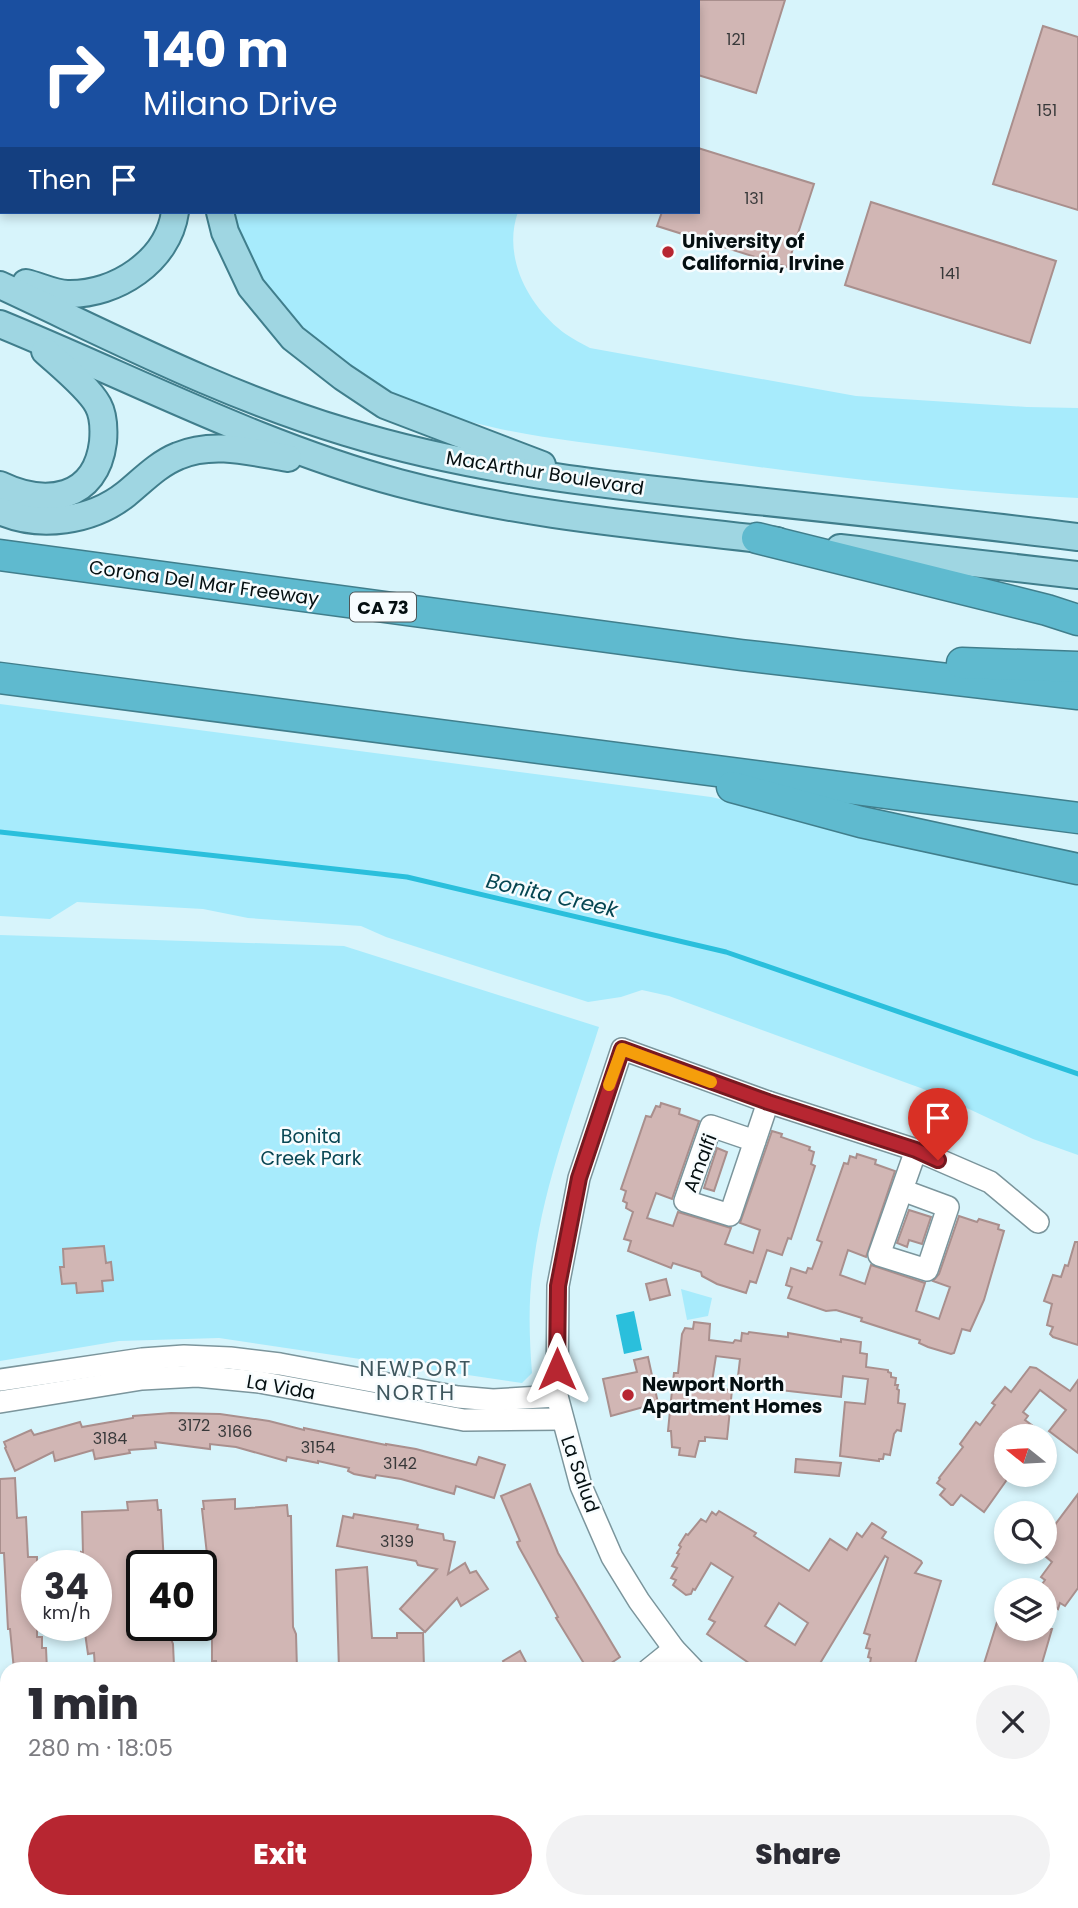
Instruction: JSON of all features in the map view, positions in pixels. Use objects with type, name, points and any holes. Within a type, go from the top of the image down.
[{"type":"highway","points":[[757,538],[1078,620]]},
{"type":"highway","name":"Corona Del Mar Freeway","points":[[0,555],[741,655]]},
{"type":"highway","points":[[741,655],[1078,667]]},
{"type":"highway","name":"CA 73","points":[[741,655],[1078,694]]},
{"type":"highway","points":[[0,678],[1078,818]]},
{"type":"highway","points":[[644,760],[758,795],[861,822],[1078,869]]},
{"type":"main road","points":[[12,285],[67,295],[104,289],[134,275],[160,251],[174,214]]},
{"type":"main road","points":[[220,214],[225,232],[251,287],[293,338],[343,377],[385,405],[589,484]]},
{"type":"main road","name":"MacArthur Boulevard","points":[[12,285],[201,380],[346,433],[475,465],[589,484],[1078,537]]},
{"type":"main road","name":"MacArthur Boulevard","points":[[0,324],[264,437],[348,468],[400,483],[496,505],[555,515],[1078,575]]},
{"type":"main road","points":[[0,485],[41,498],[59,496],[87,481],[101,457],[104,429],[98,405],[70,373],[28,335]]},
{"type":"main road","points":[[0,511],[38,521],[73,518],[102,509],[124,495],[148,474],[178,456],[219,447],[348,468]]},
{"type":"street","name":"La Salud","points":[[686,1662],[639,1601],[612,1557],[580,1486],[557,1396],[558,1286],[579,1178],[622,1049],[768,1102]]},
{"type":"street","points":[[755,1141],[768,1102],[916,1150],[990,1182],[1038,1222]]},
{"type":"street","points":[[902,1190],[916,1150]]},
{"type":"street","name":"La Vida","points":[[0,1380],[142,1359],[184,1356],[280,1364],[493,1401],[557,1396]]},
{"type":"street","name":"La Vida","points":[[0,1402],[142,1379],[197,1376],[259,1382],[464,1420],[562,1419]]},
{"type":"street","points":[[658,1662],[674,1649]]},
{"type":"green space","points":[[232,214],[518,214],[513,244],[515,260],[527,290],[546,317],[569,336],[590,348],[856,396],[1078,408],[1078,498],[915,486],[753,466],[544,437],[475,423],[442,413],[410,401],[380,385],[311,335],[268,287]]},
{"type":"green space","points":[[0,704],[711,797],[1078,876],[1078,1155],[1033,1139],[937,1094],[669,996],[642,990],[621,997],[588,1002],[386,937],[361,926],[248,918],[203,909],[77,902],[50,919],[0,916]]},
{"type":"green space","name":"Bonita Creek Park","points":[[0,935],[344,946],[599,1027],[562,1142],[539,1230],[530,1302],[532,1373],[522,1383],[219,1338],[119,1341],[0,1361]]},
{"type":"green space","points":[[681,1289],[712,1298],[708,1316],[687,1320]]},
{"type":"shaded area","points":[[634,1311],[642,1350],[624,1354],[616,1315]]},
{"type":"building","points":[[700,0],[785,0],[756,93],[700,76]]},
{"type":"building","points":[[1043,26],[1078,37],[1078,210],[993,184]]},
{"type":"building","points":[[700,149],[814,184],[787,267],[657,226],[661,214],[700,214]]},
{"type":"building","points":[[871,202],[1056,261],[1030,343],[845,285]]},
{"type":"building","points":[[661,1103],[680,1109],[679,1114],[699,1121],[672,1199],[656,1193],[647,1218],[673,1226],[678,1212],[731,1228],[725,1244],[753,1253],[760,1230],[740,1223],[772,1131],[810,1147],[809,1150],[814,1152],[811,1164],[815,1166],[791,1239],[788,1238],[782,1255],[767,1250],[756,1283],[750,1281],[746,1293],[717,1284],[702,1276],[701,1272],[673,1263],[671,1268],[628,1251],[631,1241],[624,1239],[633,1212],[626,1208],[627,1203],[623,1201],[626,1191],[621,1189],[646,1116],[651,1117],[656,1106],[660,1107]]},
{"type":"building","points":[[717,1148],[727,1152],[714,1191],[704,1188]]},
{"type":"building","points":[[857,1154],[876,1160],[875,1164],[895,1171],[866,1257],[848,1250],[840,1275],[865,1284],[871,1265],[925,1283],[916,1311],[939,1319],[950,1287],[933,1281],[939,1274],[959,1216],[999,1225],[998,1229],[1004,1231],[984,1300],[970,1331],[962,1329],[954,1353],[928,1347],[919,1343],[920,1340],[861,1321],[862,1318],[836,1310],[826,1311],[788,1298],[792,1287],[786,1285],[791,1268],[806,1273],[808,1268],[812,1269],[822,1242],[817,1240],[844,1163],[848,1164],[850,1156],[856,1158]]},
{"type":"building","points":[[909,1210],[931,1217],[922,1244],[909,1240],[907,1247],[897,1243]]},
{"type":"building","points":[[1075,1242],[1078,1242],[1078,1345],[1050,1334],[1053,1327],[1047,1325],[1052,1304],[1044,1301],[1053,1275],[1061,1277],[1065,1265],[1068,1266]]},
{"type":"building","points":[[104,1246],[106,1263],[111,1262],[113,1280],[102,1281],[103,1291],[77,1293],[76,1283],[62,1284],[60,1267],[64,1267],[63,1249]]},
{"type":"building","points":[[666,1279],[670,1295],[650,1300],[646,1284]]},
{"type":"building","points":[[694,1322],[710,1324],[709,1340],[733,1343],[735,1340],[741,1341],[742,1333],[749,1332],[788,1337],[788,1333],[841,1342],[841,1339],[861,1342],[860,1353],[867,1354],[866,1367],[888,1370],[891,1377],[896,1378],[898,1403],[905,1404],[901,1431],[897,1430],[894,1434],[890,1455],[884,1454],[879,1461],[840,1456],[845,1402],[865,1404],[868,1379],[843,1376],[841,1397],[737,1385],[740,1359],[716,1356],[711,1388],[732,1390],[727,1439],[705,1437],[705,1441],[699,1441],[695,1457],[679,1455],[680,1448],[672,1447],[671,1431],[668,1431],[674,1373],[678,1373],[682,1334],[685,1328],[693,1329]]},
{"type":"building","name":"Newport North Apartment Homes","points":[[648,1357],[658,1403],[611,1416],[603,1379],[637,1372],[634,1360]]},
{"type":"building","points":[[1030,1367],[1036,1368],[1070,1391],[1078,1380],[1078,1453],[1057,1437],[1057,1424],[1055,1424],[1066,1410],[1040,1390],[1023,1412],[1028,1416],[1025,1420],[1030,1424],[994,1424],[994,1488],[1001,1488],[984,1512],[961,1495],[951,1505],[940,1495],[945,1489],[937,1483],[939,1478],[963,1447],[960,1444],[976,1422],[980,1425],[1005,1387],[1011,1392]]},
{"type":"building","points":[[171,1413],[220,1414],[269,1421],[304,1430],[416,1449],[476,1465],[479,1457],[505,1465],[494,1498],[456,1486],[454,1494],[401,1479],[354,1474],[348,1471],[349,1468],[318,1461],[287,1457],[286,1461],[236,1447],[210,1444],[210,1449],[155,1442],[156,1448],[129,1450],[130,1453],[95,1459],[93,1450],[55,1461],[53,1452],[15,1471],[5,1448],[4,1442],[31,1430],[34,1435],[80,1422],[82,1427],[133,1416]]},
{"type":"building","points":[[796,1459],[841,1463],[839,1476],[795,1472]]},
{"type":"building","points":[[15,1478],[17,1518],[26,1517],[28,1550],[21,1550],[21,1641],[42,1641],[42,1648],[46,1648],[47,1662],[13,1662],[8,1629],[4,1553],[0,1553],[0,1479]]},
{"type":"building","points":[[530,1484],[558,1553],[620,1657],[613,1662],[583,1662],[556,1618],[558,1617],[519,1547],[517,1542],[520,1541],[501,1496]]},
{"type":"building","points":[[1078,1494],[1078,1588],[1065,1606],[1060,1603],[1058,1609],[1057,1578],[1041,1577],[1051,1564],[1057,1564],[1057,1522]]},
{"type":"building","points":[[235,1499],[235,1509],[287,1505],[288,1516],[291,1516],[293,1627],[296,1634],[297,1662],[212,1661],[212,1641],[217,1641],[217,1550],[207,1550],[203,1501]]},
{"type":"building","points":[[157,1500],[158,1510],[161,1510],[163,1550],[126,1550],[126,1641],[172,1641],[174,1662],[95,1662],[94,1653],[88,1654],[86,1641],[112,1641],[112,1550],[83,1550],[82,1512],[128,1510],[127,1502]]},
{"type":"building","points":[[719,1511],[756,1533],[754,1536],[809,1571],[830,1539],[847,1550],[857,1533],[862,1537],[872,1523],[886,1532],[882,1538],[921,1561],[915,1573],[941,1581],[916,1662],[870,1662],[871,1658],[868,1657],[870,1649],[866,1648],[870,1635],[864,1633],[888,1558],[885,1556],[821,1662],[747,1662],[707,1634],[715,1622],[709,1619],[733,1577],[711,1563],[695,1590],[686,1595],[673,1585],[676,1580],[671,1578],[677,1568],[672,1566],[679,1554],[679,1545],[701,1519],[706,1522],[712,1512],[716,1515]],"holes":[[[779,1603],[808,1623],[795,1645],[765,1626]]]},
{"type":"building","points":[[354,1514],[418,1525],[417,1529],[443,1534],[444,1540],[455,1542],[448,1574],[465,1563],[470,1573],[476,1571],[488,1589],[461,1606],[457,1598],[425,1632],[400,1609],[437,1569],[418,1565],[416,1561],[337,1546],[343,1516],[353,1518]]},
{"type":"building","points":[[367,1567],[372,1638],[397,1638],[397,1633],[423,1633],[424,1662],[339,1662],[336,1570]]},
{"type":"building","points":[[994,1632],[994,1641],[1048,1641],[1042,1662],[985,1662]]},
{"type":"building","points":[[520,1651],[526,1662],[504,1662]]},
{"type":"waterway","name":"Bonita Creek","points":[[0,832],[407,877],[726,952],[1078,1074]]},
{"type":"slow traffic","points":[[609,1085],[622,1049],[711,1082]]},
{"type":"place","name":"University of California, Irvine","points":[[668,252]]},
{"type":"place","name":"Newport North Apartment Homes","points":[[628,1395]]},
{"type":"district","name":"NEWPORT NORTH","points":[[416,1380]]},
{"type":"route","points":[[557,1369],[558,1286],[579,1178],[622,1049],[768,1102],[916,1150],[938,1160]]}]
